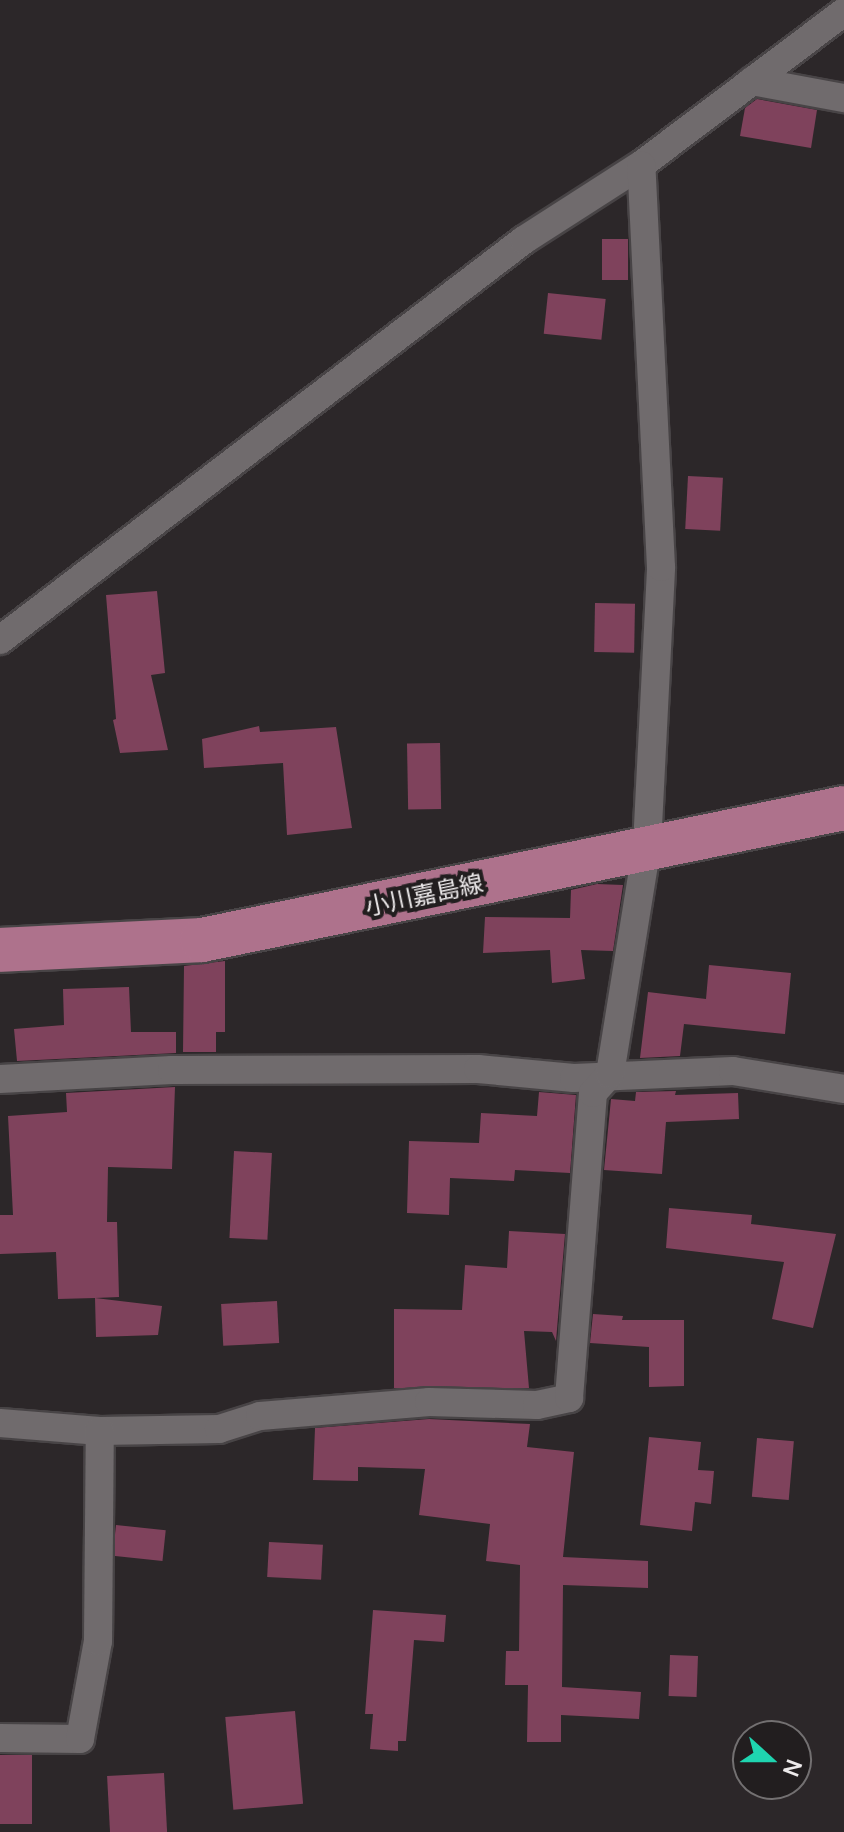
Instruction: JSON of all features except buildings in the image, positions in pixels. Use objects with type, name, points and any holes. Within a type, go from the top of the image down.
[{"type":"main road","name":"小川嘉島線","points":[[0,950],[202,940],[647,846],[844,808]]},
{"type":"street","points":[[0,640],[524,240],[641,165],[844,12]]},
{"type":"street","points":[[752,81],[844,98]]},
{"type":"street","points":[[0,1423],[100,1431],[219,1429],[260,1416],[429,1402],[537,1405],[569,1398],[593,1093],[610,1074],[647,846],[661,567],[641,165]]},
{"type":"street","points":[[0,1079],[172,1070],[478,1069],[574,1078],[610,1074],[733,1071],[844,1089]]},
{"type":"street","points":[[0,1738],[80,1739],[98,1641],[100,1431]]}]
